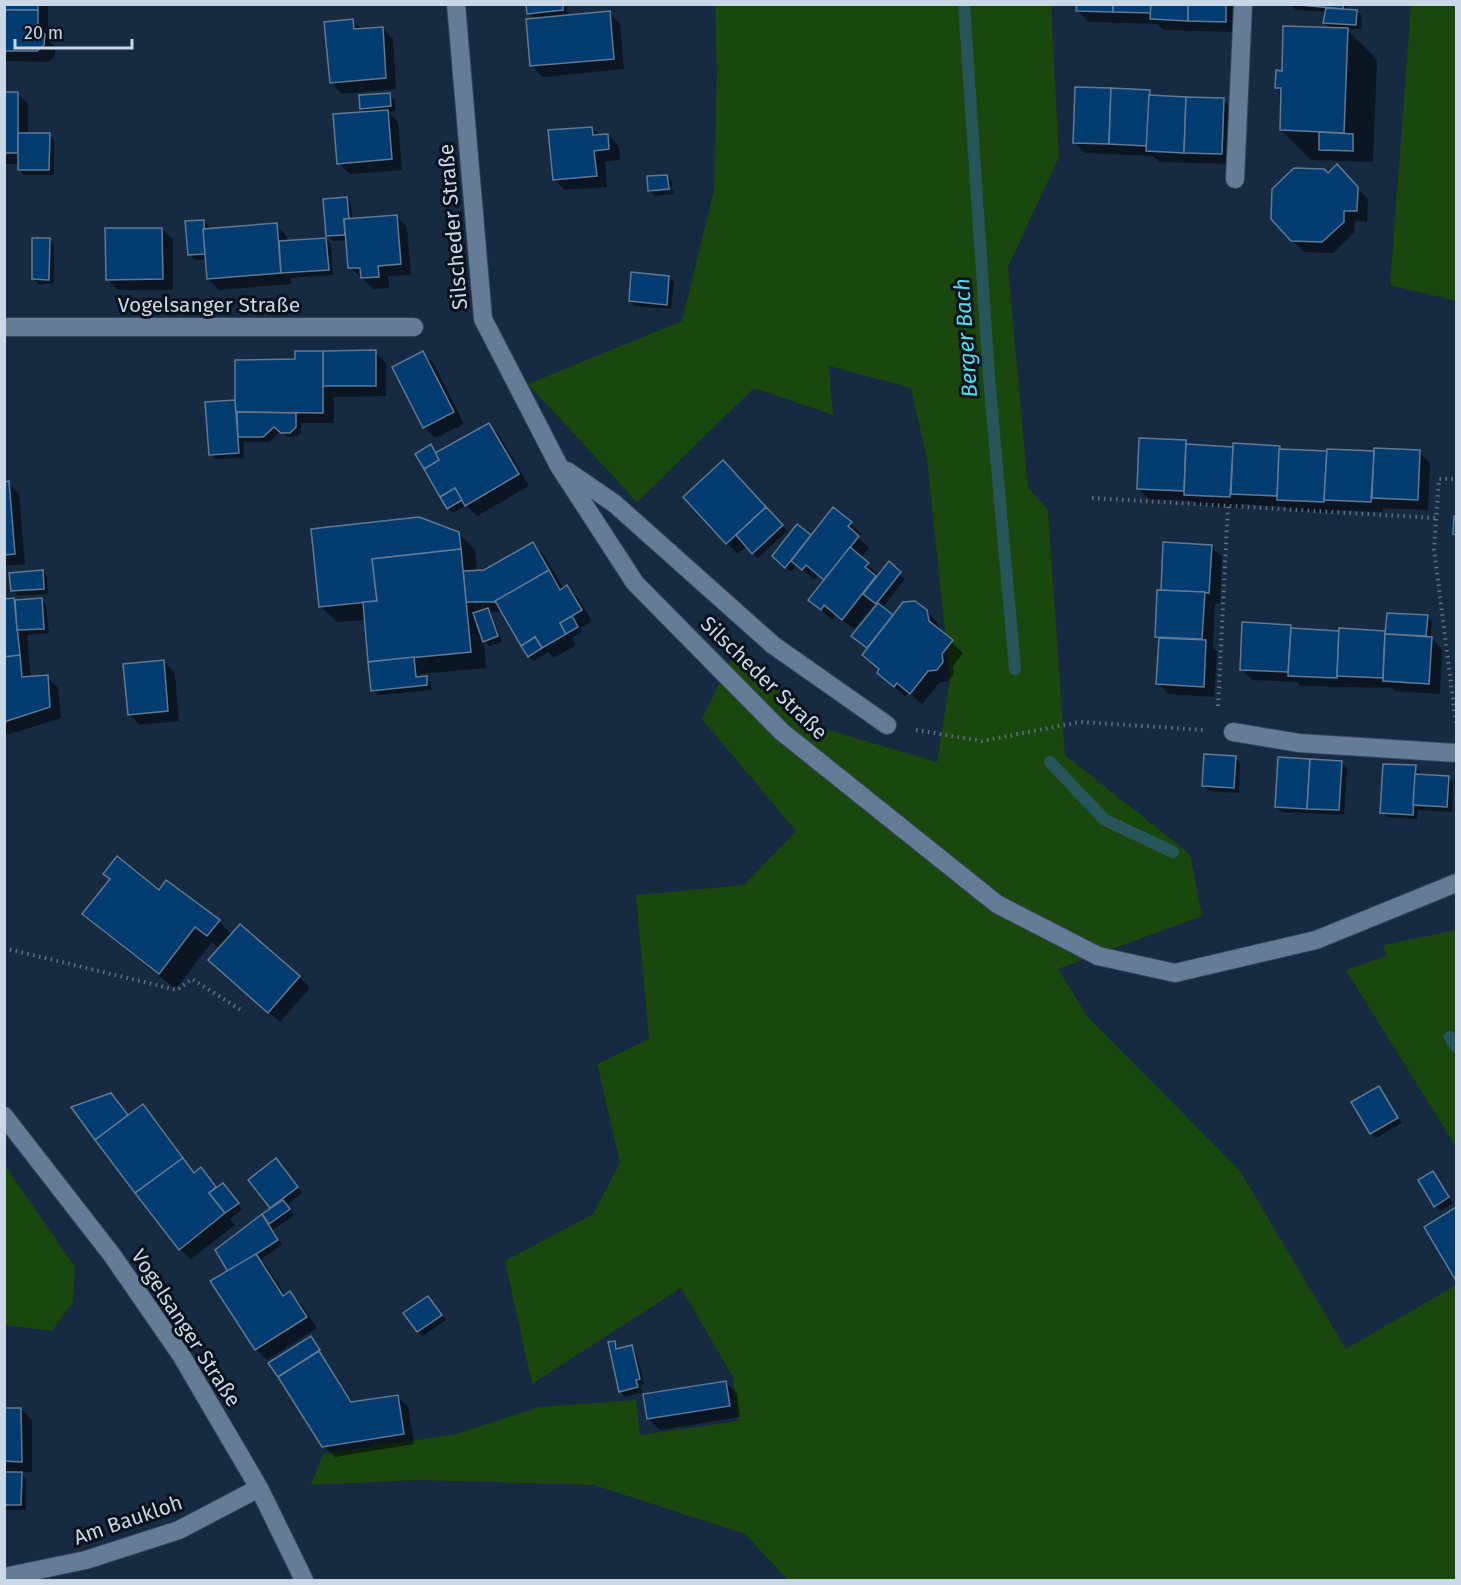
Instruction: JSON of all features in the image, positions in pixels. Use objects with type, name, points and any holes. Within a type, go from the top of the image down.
[{"type":"street","name":"Silscheder Straße","points":[[456,4],[483,319],[559,466],[635,583],[782,732],[998,904],[1098,956],[1175,973],[1316,940],[1456,883]]},
{"type":"street","points":[[1235,179],[1243,4]]},
{"type":"street","name":"Vogelsanger Straße","points":[[4,327],[414,327]]},
{"type":"street","points":[[559,466],[615,504],[773,645],[887,725]]},
{"type":"street","points":[[1225,731],[1299,743],[1456,753]]},
{"type":"street","name":"Vogelsanger Straße","points":[[4,1116],[112,1255],[181,1355],[259,1488],[304,1581]]},
{"type":"street","name":"Am Baukloh","points":[[4,1577],[86,1560],[179,1530],[259,1488]]},
{"type":"path","points":[[1456,479],[1439,479],[1434,549],[1456,724]]},
{"type":"path","points":[[1092,498],[1436,518]]},
{"type":"path","points":[[887,725],[982,741],[1080,722],[1225,731],[1228,506]]},
{"type":"path","points":[[4,948],[177,990],[192,979],[244,1012]]},
{"type":"green space","points":[[715,5],[1051,5],[1059,157],[1008,267],[1028,487],[1048,510],[1065,755],[1190,854],[1202,916],[1058,969],[1087,1016],[1240,1171],[1346,1349],[1456,1285],[1456,1580],[788,1580],[745,1534],[594,1485],[418,1480],[311,1485],[323,1454],[456,1434],[539,1407],[636,1400],[640,1435],[738,1421],[733,1377],[681,1288],[532,1384],[505,1261],[593,1214],[620,1163],[597,1064],[649,1039],[636,895],[744,885],[796,831],[702,719],[737,647],[822,728],[937,762],[950,679],[927,460],[911,388],[829,366],[833,415],[754,388],[637,502],[528,384],[682,321],[714,190],[717,73]]},
{"type":"green space","points":[[1411,5],[1456,5],[1456,301],[1390,285]]},
{"type":"green space","points":[[1456,930],[1456,1147],[1346,970],[1386,956],[1383,945]]},
{"type":"green space","points":[[4,1164],[75,1267],[73,1302],[52,1331],[5,1325]]},
{"type":"building","points":[[4,4],[38,4],[38,10],[4,10]]},
{"type":"building","points":[[526,4],[563,4],[563,10],[527,14]]},
{"type":"building","points":[[1077,4],[1113,4],[1113,12],[1076,11]]},
{"type":"building","points":[[1113,4],[1151,4],[1151,13],[1113,12]]},
{"type":"building","points":[[1151,4],[1188,4],[1188,21],[1150,19]]},
{"type":"building","points":[[1188,4],[1226,4],[1226,22],[1188,21]]},
{"type":"building","points":[[1289,4],[1343,4],[1343,9]]},
{"type":"building","points":[[1326,8],[1357,10],[1356,25],[1323,23]]},
{"type":"building","points":[[4,10],[38,10],[38,28],[45,34],[44,45],[37,51],[4,51]]},
{"type":"building","points":[[610,11],[614,59],[530,66],[526,19]]},
{"type":"building","points":[[353,19],[354,29],[383,27],[386,78],[330,83],[324,22]]},
{"type":"building","points":[[1283,26],[1348,28],[1344,133],[1280,130],[1281,88],[1275,88],[1276,70],[1282,71]]},
{"type":"building","points":[[1075,87],[1111,88],[1109,144],[1073,143]]},
{"type":"building","points":[[1111,88],[1150,90],[1147,146],[1109,144]]},
{"type":"building","points":[[4,92],[18,92],[18,153],[4,153]]},
{"type":"building","points":[[390,93],[391,106],[360,109],[359,95]]},
{"type":"building","points":[[1149,95],[1186,97],[1184,153],[1146,151]]},
{"type":"building","points":[[1186,97],[1224,98],[1222,154],[1184,153]]},
{"type":"building","points":[[388,110],[392,159],[337,164],[333,114]]},
{"type":"building","points":[[592,127],[593,135],[608,134],[609,149],[594,151],[597,176],[553,180],[548,130]]},
{"type":"building","points":[[1319,132],[1353,134],[1353,151],[1319,150]]},
{"type":"building","points":[[18,133],[50,133],[49,170],[18,170]]},
{"type":"building","points":[[1337,164],[1358,187],[1357,211],[1344,211],[1344,222],[1322,242],[1291,241],[1271,219],[1272,189],[1294,168],[1324,169],[1328,173]]},
{"type":"building","points":[[667,175],[669,189],[648,191],[647,176]]},
{"type":"building","points":[[347,197],[349,219],[344,219],[345,235],[326,236],[323,199]]},
{"type":"building","points":[[397,215],[401,264],[378,266],[379,277],[361,278],[360,268],[348,268],[344,219]]},
{"type":"building","points":[[204,220],[205,254],[188,255],[185,221]]},
{"type":"building","points":[[277,223],[281,273],[207,279],[203,229]]},
{"type":"building","points":[[105,228],[162,228],[163,279],[106,280]]},
{"type":"building","points":[[32,238],[50,238],[49,280],[32,279]]},
{"type":"building","points":[[326,238],[329,270],[281,273],[279,241]]},
{"type":"building","points":[[631,272],[669,276],[667,305],[629,301]]},
{"type":"building","points":[[376,350],[376,386],[323,386],[323,351]]},
{"type":"building","points":[[295,351],[323,351],[323,413],[235,412],[235,360],[295,359]]},
{"type":"building","points":[[423,351],[454,412],[423,428],[392,367]]},
{"type":"building","points":[[235,400],[239,453],[209,455],[205,402]]},
{"type":"building","points":[[237,412],[296,413],[296,427],[290,433],[281,433],[274,427],[263,437],[238,437]]},
{"type":"building","points":[[489,423],[519,474],[465,506],[455,488],[440,497],[424,469],[439,460],[435,453]]},
{"type":"building","points":[[1139,438],[1186,440],[1184,491],[1137,489]]},
{"type":"building","points":[[1233,443],[1280,446],[1277,496],[1231,494]]},
{"type":"building","points":[[431,444],[439,460],[424,469],[415,454]]},
{"type":"building","points":[[1186,444],[1233,447],[1230,497],[1184,495]]},
{"type":"building","points":[[1374,448],[1420,450],[1418,500],[1372,498]]},
{"type":"building","points":[[1279,449],[1327,451],[1324,502],[1277,500]]},
{"type":"building","points":[[1327,449],[1374,451],[1371,502],[1324,500]]},
{"type":"building","points":[[723,460],[766,507],[726,544],[683,497]]},
{"type":"building","points":[[9,481],[15,554],[4,555],[4,482]]},
{"type":"building","points":[[455,488],[462,500],[447,509],[440,497]]},
{"type":"building","points":[[766,507],[783,525],[752,554],[736,535]]},
{"type":"building","points":[[833,507],[852,522],[848,526],[859,536],[824,580],[806,565],[802,570],[791,561]]},
{"type":"building","points":[[1454,516],[1456,516],[1456,535],[1453,534]]},
{"type":"building","points":[[419,517],[459,532],[461,549],[372,559],[377,601],[319,607],[311,529]]},
{"type":"building","points":[[797,524],[811,535],[785,568],[772,556]]},
{"type":"building","points":[[533,542],[549,570],[495,602],[466,602],[463,571],[484,570]]},
{"type":"building","points":[[1163,542],[1212,545],[1209,593],[1161,590]]},
{"type":"building","points":[[850,547],[869,563],[865,567],[876,576],[842,620],[824,605],[821,610],[808,600]]},
{"type":"building","points":[[461,549],[471,652],[368,662],[363,602],[377,601],[372,559]]},
{"type":"building","points":[[889,561],[901,572],[876,604],[863,594]]},
{"type":"building","points":[[43,570],[44,589],[11,591],[9,573]]},
{"type":"building","points":[[549,570],[560,590],[567,585],[582,610],[560,623],[566,634],[542,648],[535,637],[521,646],[495,601]]},
{"type":"building","points":[[1157,590],[1205,592],[1202,639],[1155,637]]},
{"type":"building","points":[[14,598],[20,655],[4,657],[4,599]]},
{"type":"building","points":[[42,598],[44,629],[17,630],[15,600]]},
{"type":"building","points":[[915,601],[927,610],[929,621],[953,640],[942,654],[943,662],[937,670],[928,671],[910,694],[897,683],[894,687],[877,673],[879,669],[862,655],[903,602]]},
{"type":"building","points":[[878,603],[893,615],[867,648],[851,636]]},
{"type":"building","points":[[488,608],[498,636],[483,642],[473,613]]},
{"type":"building","points":[[1387,613],[1428,615],[1426,636],[1385,634]]},
{"type":"building","points":[[572,616],[578,627],[566,634],[560,623]]},
{"type":"building","points":[[1242,622],[1291,625],[1288,672],[1240,670]]},
{"type":"building","points":[[1291,628],[1339,631],[1337,678],[1288,676]]},
{"type":"building","points":[[1339,628],[1385,631],[1383,678],[1337,676]]},
{"type":"building","points":[[1385,634],[1432,637],[1429,684],[1383,681]]},
{"type":"building","points":[[535,637],[542,648],[528,657],[521,646]]},
{"type":"building","points":[[1159,638],[1206,640],[1204,687],[1156,684]]},
{"type":"building","points":[[20,655],[22,677],[48,675],[50,707],[4,722],[4,657]]},
{"type":"building","points":[[414,657],[416,677],[427,676],[427,685],[371,691],[368,662]]},
{"type":"building","points":[[164,660],[168,711],[128,715],[123,664]]},
{"type":"building","points":[[1204,754],[1236,756],[1234,788],[1202,786]]},
{"type":"building","points":[[1278,757],[1310,759],[1307,809],[1275,807]]},
{"type":"building","points":[[1310,759],[1342,761],[1339,810],[1307,809]]},
{"type":"building","points":[[1383,764],[1416,765],[1413,815],[1380,813]]},
{"type":"building","points":[[1415,774],[1449,776],[1447,807],[1413,805]]},
{"type":"building","points":[[117,856],[159,890],[166,880],[220,920],[207,936],[195,927],[159,974],[82,914],[110,879],[103,874]]},
{"type":"building","points":[[240,924],[300,976],[268,1013],[208,960]]},
{"type":"building","points":[[1379,1086],[1398,1118],[1370,1134],[1351,1102]]},
{"type":"building","points":[[111,1093],[128,1115],[95,1140],[71,1107]]},
{"type":"building","points":[[143,1104],[183,1158],[135,1193],[95,1140]]},
{"type":"building","points":[[183,1158],[194,1173],[201,1167],[216,1187],[209,1193],[225,1213],[179,1250],[135,1193]]},
{"type":"building","points":[[276,1158],[298,1187],[270,1208],[248,1180]]},
{"type":"building","points":[[1433,1171],[1449,1197],[1434,1207],[1418,1180]]},
{"type":"building","points":[[223,1183],[239,1203],[225,1213],[209,1193]]},
{"type":"building","points":[[283,1200],[290,1209],[269,1224],[262,1214]]},
{"type":"building","points":[[1456,1207],[1456,1278],[1455,1279],[1424,1227]]},
{"type":"building","points":[[262,1214],[278,1240],[228,1272],[215,1250]]},
{"type":"building","points":[[256,1254],[283,1296],[290,1291],[307,1317],[255,1350],[210,1281]]},
{"type":"building","points":[[428,1296],[442,1315],[417,1332],[403,1313]]},
{"type":"building","points":[[311,1336],[320,1350],[278,1377],[268,1363]]},
{"type":"building","points":[[615,1341],[616,1349],[632,1345],[640,1379],[636,1380],[638,1387],[619,1392],[608,1342]]},
{"type":"building","points":[[319,1351],[351,1402],[398,1395],[404,1434],[322,1447],[278,1377]]},
{"type":"building","points":[[726,1381],[730,1406],[647,1419],[643,1394]]},
{"type":"building","points":[[4,1408],[21,1408],[22,1462],[4,1461]]},
{"type":"building","points":[[4,1472],[22,1472],[21,1505],[4,1505]]},
{"type":"waterway","name":"Berger Bach","points":[[964,4],[989,377],[1015,669]]},
{"type":"waterway","name":"Berger Bach","points":[[1050,762],[1105,820],[1173,852]]},
{"type":"waterway","name":"Berger Bach","points":[[1450,1037],[1456,1047]]}]
